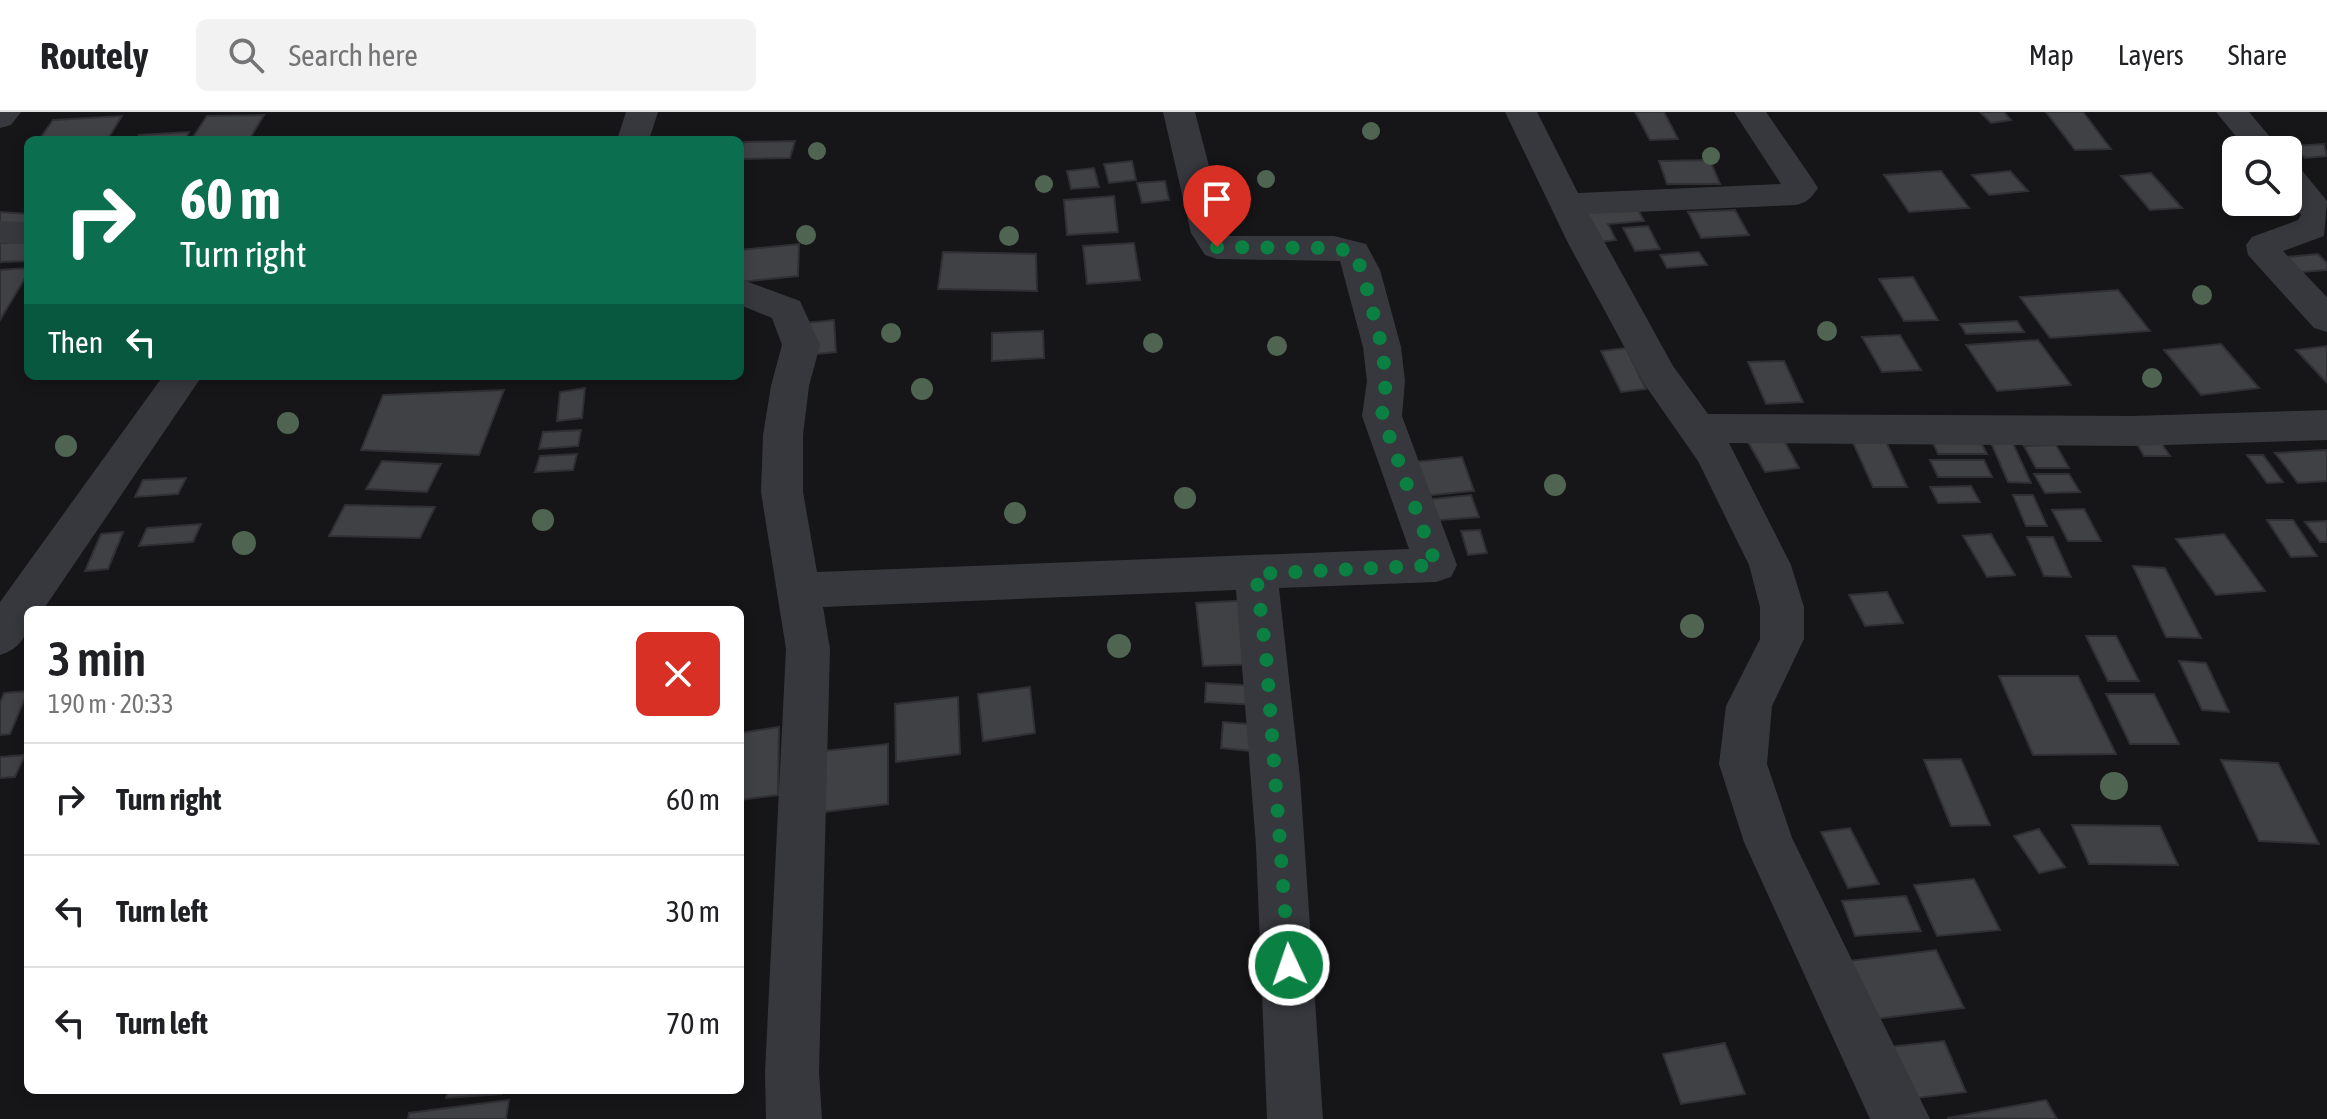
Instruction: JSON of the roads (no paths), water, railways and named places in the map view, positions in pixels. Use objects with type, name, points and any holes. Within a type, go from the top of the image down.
[{"type":"street","points":[[0,118],[5,112]]},
{"type":"street","points":[[634,136],[642,112]]},
{"type":"street","points":[[800,590],[1436,565],[1382,416],[1386,381],[1382,347],[1362,270],[1353,252],[1334,248],[1217,247],[1208,233],[1179,112]]},
{"type":"street","points":[[1521,112],[1566,204],[1659,375],[1715,454],[1770,565],[1782,607],[1782,639],[1749,706],[1743,764],[1769,842],[1894,1109],[1902,1119]]},
{"type":"street","points":[[1566,204],[1796,194],[1801,188],[1750,112]]},
{"type":"street","points":[[2232,112],[2253,136]]},
{"type":"street","points":[[2302,190],[2319,214],[2312,228],[2264,245],[2266,255],[2327,319]]},
{"type":"street","points":[[0,232],[24,233]]},
{"type":"street","points":[[744,293],[787,310],[801,345],[790,386],[783,435],[782,492],[808,649],[792,1072],[794,1119]]},
{"type":"street","points":[[0,637],[180,380]]},
{"type":"street","points":[[1695,428],[2132,431],[2327,425]]},
{"type":"street","points":[[1256,574],[1266,654],[1286,924],[1295,1119]]}]
